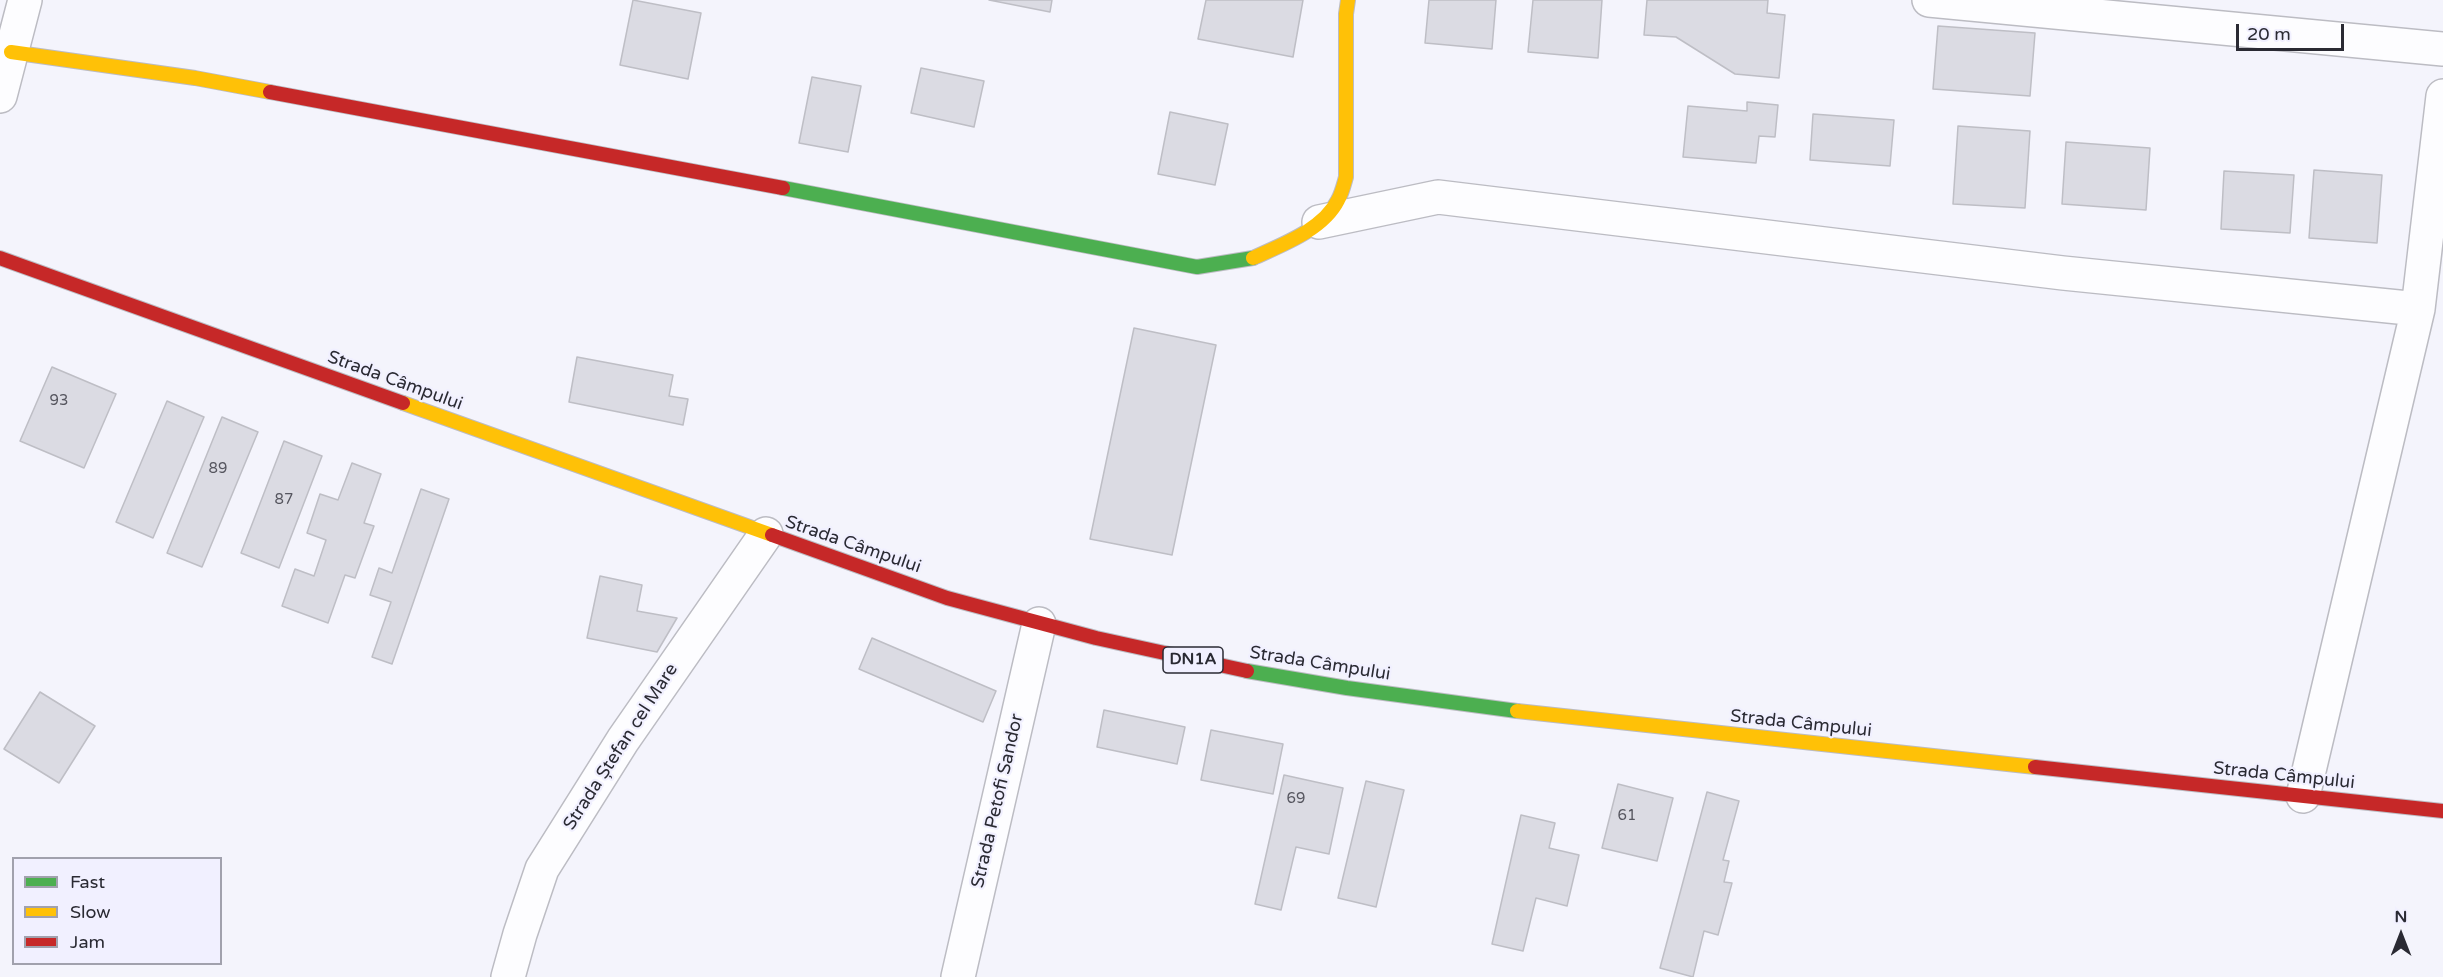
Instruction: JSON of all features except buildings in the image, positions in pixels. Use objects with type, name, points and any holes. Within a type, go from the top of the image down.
[{"type":"main road","points":[[11,51],[195,78],[1197,267],[1250,259],[1302,235],[1319,222],[1338,201],[1346,177],[1346,14],[1348,0]]},
{"type":"main road","name":"Strada Câmpului","points":[[0,258],[947,598],[1039,624],[1227,667],[1349,688],[1695,730],[2443,811]]},
{"type":"street","points":[[0,96],[25,0]]},
{"type":"street","points":[[1929,0],[2443,49]]},
{"type":"street","points":[[2303,796],[2418,309],[2443,96]]},
{"type":"street","points":[[1319,222],[1438,197],[2063,273],[2418,309]]},
{"type":"street","name":"Strada Ștefan cel Mare","points":[[508,977],[542,869],[623,740],[766,534]]},
{"type":"street","name":"Strada Petofi Sandor","points":[[958,977],[1039,624]]},
{"type":"traffic: fast","points":[[783,188],[1197,267],[1253,258]]},
{"type":"traffic: fast","points":[[1247,671],[1347,688],[1517,711]]},
{"type":"traffic: slow","points":[[1253,258],[1312,228],[1331,211],[1342,191],[1346,177],[1346,14],[1348,0]]},
{"type":"traffic: slow","points":[[11,52],[195,78],[270,92]]},
{"type":"traffic: slow","points":[[403,403],[772,535]]},
{"type":"traffic: slow","points":[[1517,711],[2035,767]]},
{"type":"traffic: jam","points":[[270,92],[783,188]]},
{"type":"traffic: jam","points":[[0,258],[403,403]]},
{"type":"traffic: jam","points":[[772,535],[947,598],[1096,638],[1247,671]]},
{"type":"traffic: jam","points":[[2035,767],[2443,811]]}]
